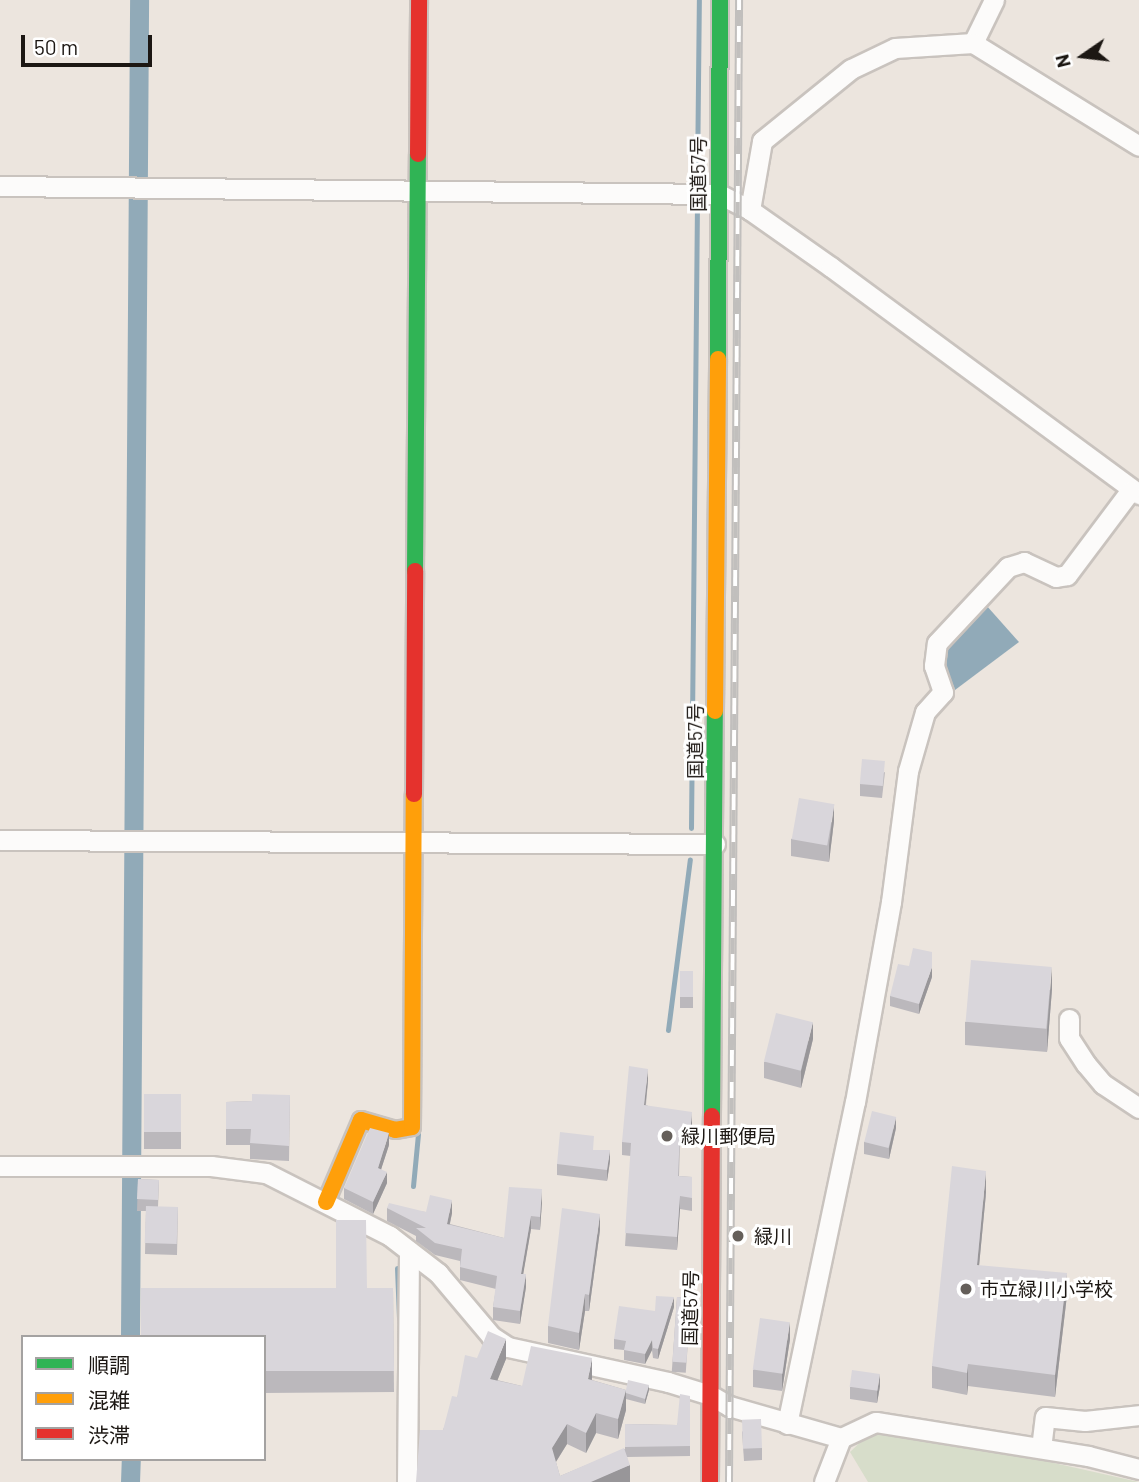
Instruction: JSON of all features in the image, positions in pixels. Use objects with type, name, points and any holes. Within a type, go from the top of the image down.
[{"type":"main road","points":[[326,1202],[360,1120],[395,1130],[412,1127],[419,0]]},
{"type":"main road","name":"国道57号","points":[[710,1482],[720,0]]},
{"type":"street","points":[[973,43],[994,0]]},
{"type":"street","points":[[750,210],[762,141],[851,69],[895,48],[973,43],[1139,146]]},
{"type":"street","points":[[0,186],[719,194],[750,210],[1015,401],[1134,492],[1068,575],[1056,577],[1024,562],[1008,568],[936,643],[934,666],[943,692],[925,712],[908,771],[891,902],[855,1102],[787,1424]]},
{"type":"street","points":[[0,840],[716,844]]},
{"type":"street","points":[[1069,1019],[1069,1038],[1086,1064],[1103,1084],[1139,1108]]},
{"type":"street","points":[[0,1166],[211,1166],[266,1173],[390,1236],[438,1273],[491,1336],[508,1347],[710,1395],[729,1406],[841,1438],[876,1422],[1041,1448],[1139,1469]]},
{"type":"street","points":[[407,1482],[409,1251]]},
{"type":"street","points":[[1041,1448],[1045,1417],[1085,1421],[1139,1415]]},
{"type":"street","points":[[824,1482],[841,1438]]},
{"type":"green space","points":[[871,1432],[996,1450],[1139,1482],[868,1482],[850,1452]]},
{"type":"water","points":[[986,605],[1019,642],[955,690],[943,663],[942,646]]},
{"type":"building","points":[[862,759],[885,761],[883,786],[860,784]]},
{"type":"building","points":[[799,798],[834,804],[827,846],[792,839]]},
{"type":"building","points":[[913,948],[932,952],[932,967],[919,1004],[890,996],[898,964],[909,966]]},
{"type":"building","points":[[971,960],[1052,967],[1046,1029],[966,1022]]},
{"type":"building","points":[[680,971],[693,971],[693,997],[680,997]]},
{"type":"building","points":[[776,1013],[813,1022],[801,1071],[764,1062]]},
{"type":"building","points":[[629,1066],[648,1069],[644,1105],[692,1112],[690,1134],[680,1133],[678,1176],[692,1177],[692,1198],[680,1196],[677,1237],[625,1233],[631,1143],[622,1142]]},
{"type":"building","points":[[144,1094],[181,1094],[181,1132],[144,1132]]},
{"type":"building","points":[[252,1094],[290,1095],[289,1146],[250,1143],[251,1129],[226,1129],[226,1102],[252,1101]]},
{"type":"building","points":[[872,1111],[896,1117],[889,1148],[864,1142]]},
{"type":"building","points":[[370,1128],[389,1133],[378,1168],[387,1172],[373,1202],[344,1188]]},
{"type":"building","points":[[560,1132],[594,1136],[593,1150],[610,1150],[607,1170],[557,1164]]},
{"type":"building","points":[[952,1166],[986,1171],[977,1265],[1067,1273],[1055,1375],[968,1364],[967,1373],[932,1366]]},
{"type":"building","points":[[138,1179],[159,1180],[158,1200],[137,1199]]},
{"type":"building","points":[[509,1187],[542,1189],[540,1217],[531,1216],[521,1274],[526,1274],[520,1311],[493,1307],[497,1276],[460,1267],[462,1249],[435,1243],[416,1228],[426,1228],[387,1208],[389,1203],[426,1212],[430,1195],[452,1200],[447,1224],[504,1238]]},
{"type":"building","points":[[146,1206],[178,1207],[177,1244],[145,1243]]},
{"type":"building","points":[[562,1208],[600,1214],[589,1295],[585,1294],[579,1333],[548,1326]]},
{"type":"building","points":[[336,1220],[366,1220],[367,1288],[393,1288],[394,1371],[266,1371],[266,1335],[141,1335],[141,1288],[336,1288]]},
{"type":"building","points":[[656,1296],[674,1297],[658,1349],[653,1348],[652,1340],[645,1354],[624,1350],[626,1341],[614,1339],[619,1306],[655,1311]]},
{"type":"building","points":[[677,1297],[691,1298],[686,1363],[672,1362]]},
{"type":"building","points":[[760,1318],[790,1322],[782,1374],[753,1369]]},
{"type":"building","points":[[488,1331],[506,1339],[490,1379],[522,1386],[531,1346],[592,1358],[588,1379],[626,1390],[618,1419],[596,1413],[586,1433],[567,1424],[552,1448],[560,1476],[624,1448],[630,1465],[591,1482],[416,1482],[420,1430],[443,1430],[452,1396],[457,1397],[465,1355],[477,1358]]},
{"type":"building","points":[[852,1370],[880,1374],[877,1391],[850,1387]]},
{"type":"building","points":[[628,1380],[649,1385],[645,1399],[626,1393]]},
{"type":"building","points":[[680,1394],[690,1396],[690,1446],[625,1447],[625,1424],[677,1425]]},
{"type":"building","points":[[761,1419],[762,1448],[743,1449],[742,1420]]},
{"type":"waterway","points":[[130,1335],[139,0]]},
{"type":"waterway","points":[[697,179],[699,0]]},
{"type":"waterway","points":[[691,828],[697,208]]},
{"type":"waterway","points":[[668,1030],[690,859]]},
{"type":"waterway","points":[[413,1186],[418,1134]]},
{"type":"waterway","points":[[397,1268],[399,1318]]},
{"type":"waterway","points":[[130,1482],[131,1461]]},
{"type":"railway","points":[[729,1482],[739,0]]},
{"type":"traffic: fast","points":[[718,359],[720,0]]},
{"type":"traffic: fast","points":[[415,571],[418,154]]},
{"type":"traffic: fast","points":[[712,1116],[715,711]]},
{"type":"traffic: slow","points":[[715,711],[718,359]]},
{"type":"traffic: slow","points":[[326,1202],[361,1120],[395,1130],[412,1127],[414,794]]},
{"type":"traffic: jam","points":[[418,154],[419,0]]},
{"type":"traffic: jam","points":[[414,794],[415,571]]},
{"type":"traffic: jam","points":[[710,1482],[712,1116]]},
{"type":"place","name":"緑川郵便局","points":[[667,1136]]},
{"type":"place","name":"緑川","points":[[738,1236]]},
{"type":"place","name":"市立緑川小学校","points":[[966,1289]]}]
